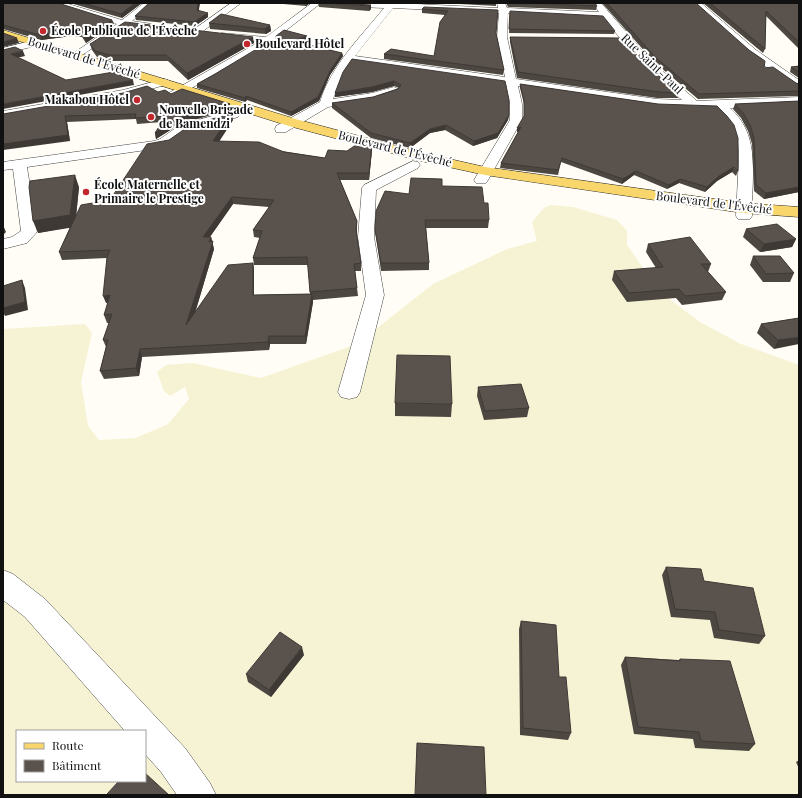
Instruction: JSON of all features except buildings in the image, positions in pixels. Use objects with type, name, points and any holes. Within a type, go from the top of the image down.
[{"type":"main road","name":"Boulevard de l'Évêché","points":[[3,33],[164,82],[178,91],[234,114],[281,129],[413,165],[628,202],[744,212],[799,221]]},
{"type":"main road","name":"Boulevard de l'Évêché","points":[[3,42],[148,86],[178,91],[421,157],[483,176]]},
{"type":"main road","name":"Boulevard de l'Évêché","points":[[744,212],[799,212]]},
{"type":"street","points":[[55,3],[124,24],[160,28]]},
{"type":"street","points":[[76,56],[124,24],[149,3]]},
{"type":"street","points":[[237,3],[193,32],[271,40]]},
{"type":"street","points":[[178,91],[229,65],[271,40],[317,3]]},
{"type":"street","points":[[334,3],[502,8],[607,15]]},
{"type":"street","name":"Rue Saint-Paul","points":[[596,3],[607,15],[625,40],[649,64],[695,105]]},
{"type":"street","points":[[696,3],[752,52],[799,85]]},
{"type":"street","points":[[325,104],[333,79],[391,4]]},
{"type":"street","points":[[483,176],[516,120],[516,104],[502,8]]},
{"type":"street","points":[[610,39],[625,40]]},
{"type":"street","points":[[3,51],[20,48],[34,43]]},
{"type":"street","points":[[348,58],[657,103],[719,105],[799,101]]},
{"type":"street","points":[[3,116],[164,82]]},
{"type":"street","points":[[281,129],[294,123],[325,104],[373,96],[394,90]]},
{"type":"street","points":[[719,105],[727,111],[741,131],[748,161],[744,212]]},
{"type":"street","points":[[3,166],[155,145],[165,142],[185,128],[234,114]]},
{"type":"street","points":[[3,244],[17,241],[25,237],[29,232],[25,196],[19,163]]},
{"type":"street","points":[[349,392],[375,295],[366,237],[369,188],[413,165]]},
{"type":"street","points":[[3,583],[35,608],[146,730]]},
{"type":"street","points":[[146,730],[173,760],[198,795]]},
{"type":"shaded area","points":[[550,205],[573,207],[617,220],[627,231],[627,245],[659,291],[700,322],[741,344],[799,365],[799,795],[3,795],[3,329],[85,324],[92,333],[81,382],[88,426],[99,440],[136,438],[168,424],[189,399],[185,387],[170,396],[164,391],[157,372],[166,365],[193,363],[261,378],[357,344],[433,284],[507,249],[537,241],[532,222],[544,208]]},
{"type":"place","name":"École Publique de l'Évêché","points":[[43,31]]},
{"type":"place","name":"Boulevard Hôtel","points":[[247,44]]},
{"type":"place","name":"Makabou Hôtel","points":[[137,100]]},
{"type":"place","name":"Nouvelle Brigade de Bamendzi","points":[[151,117]]},
{"type":"place","name":"École Maternelle et Primaire le Prestige","points":[[86,192]]}]
